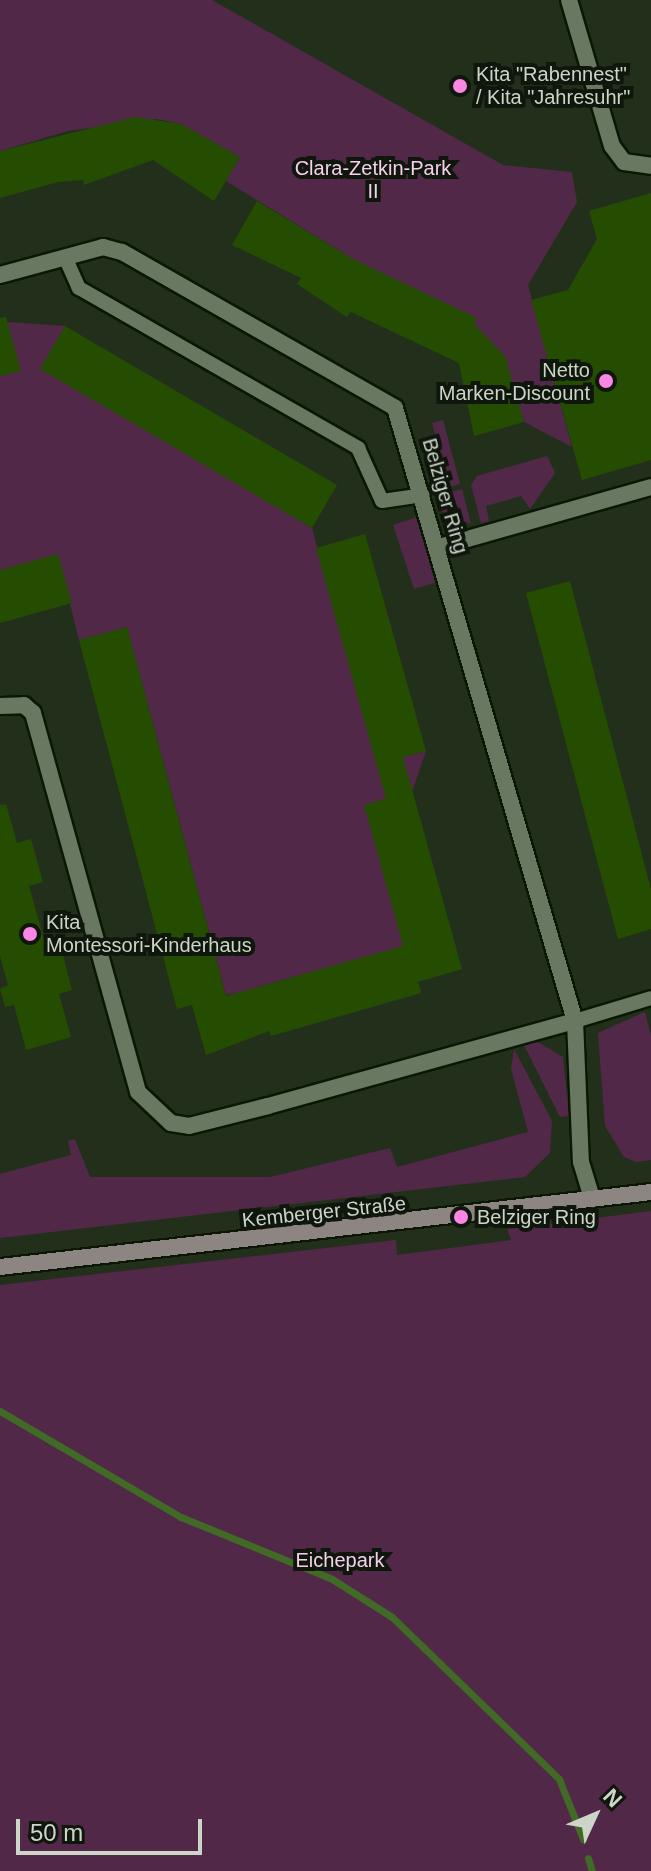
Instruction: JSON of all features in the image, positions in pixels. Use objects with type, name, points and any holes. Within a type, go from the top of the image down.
[{"type":"main road","name":"Kemberger Straße","points":[[0,1267],[651,1192]]},
{"type":"street","points":[[569,0],[612,146],[624,162],[651,166]]},
{"type":"street","name":"Belziger Ring","points":[[0,275],[103,247],[122,252],[395,408],[439,547],[575,1021],[581,1162],[592,1199]]},
{"type":"street","points":[[439,547],[651,487]]},
{"type":"street","points":[[0,706],[24,705],[33,713],[138,1092],[171,1123],[189,1126],[255,1110],[575,1021]]},
{"type":"lane","points":[[65,257],[79,288],[358,448],[373,494],[382,501],[423,495]]},
{"type":"lane","points":[[575,1021],[651,998]]},
{"type":"green space","name":"Clara-Zetkin-Park II","points":[[0,0],[212,0],[503,165],[572,172],[577,202],[528,285],[572,447],[524,422],[500,357],[474,324],[476,318],[353,259],[226,181],[240,157],[181,124],[157,119],[68,131],[0,151]]},
{"type":"green space","points":[[7,322],[65,326],[41,368],[312,528],[377,764],[426,751],[412,792],[364,805],[408,945],[257,987],[239,1002],[236,993],[226,995],[127,627],[79,640],[58,555],[0,570],[0,376],[20,371]]},
{"type":"green space","points":[[443,420],[460,484],[434,492],[431,483],[447,478],[432,423]]},
{"type":"green space","points":[[547,456],[555,473],[530,509],[521,496],[486,506],[489,521],[481,523],[471,485],[477,476]]},
{"type":"green space","points":[[462,489],[471,524],[444,515],[435,496]]},
{"type":"green space","points":[[417,517],[437,582],[414,589],[393,525]]},
{"type":"green space","points":[[645,1012],[651,1036],[651,1160],[636,1162],[624,1157],[605,1126],[598,1033]]},
{"type":"green space","points":[[536,1041],[563,1057],[569,1116],[560,1117],[524,1045]]},
{"type":"green space","points":[[514,1049],[552,1121],[550,1153],[525,1177],[0,1238],[0,1174],[71,1155],[68,1141],[75,1139],[90,1177],[270,1177],[390,1148],[397,1167],[528,1132],[511,1069]]},
{"type":"green space","name":"Eichepark","points":[[651,1211],[651,1871],[0,1871],[0,1285],[396,1240],[397,1255],[511,1240],[507,1229]]},
{"type":"building","points":[[135,117],[181,124],[240,157],[214,201],[153,160],[84,185],[83,180],[58,182],[0,198],[0,151]]},
{"type":"building","points":[[651,193],[651,460],[582,480],[531,300],[568,290],[597,239],[589,211]]},
{"type":"building","points":[[257,201],[353,259],[477,318],[474,324],[505,356],[524,422],[474,436],[459,363],[351,312],[347,317],[297,284],[301,278],[232,245]]},
{"type":"building","points":[[6,317],[21,371],[0,376],[0,318]]},
{"type":"building","points":[[65,326],[337,485],[312,528],[40,369]]},
{"type":"building","points":[[365,534],[426,751],[403,757],[462,969],[418,982],[421,993],[271,1036],[269,1031],[206,1055],[192,1005],[177,1009],[79,640],[127,627],[226,996],[403,946],[364,805],[386,799],[316,548]]},
{"type":"building","points":[[58,554],[72,603],[0,623],[0,570]]},
{"type":"building","points":[[570,581],[651,889],[651,929],[618,939],[526,593]]},
{"type":"building","points":[[6,804],[17,843],[31,839],[43,882],[29,886],[47,950],[61,947],[72,990],[59,994],[71,1037],[26,1050],[14,1005],[5,1007],[0,989],[8,985],[0,956],[0,805]]},
{"type":"waterway","points":[[0,1411],[181,1517],[332,1579],[392,1617],[559,1779],[583,1839]]},
{"type":"waterway","points":[[588,1858],[592,1871]]},
{"type":"place","name":"Kita \"Rabennest\" / Kita \"Jahresuhr\"","points":[[460,86]]},
{"type":"place","name":"Netto Marken-Discount","points":[[606,381]]},
{"type":"place","name":"Kita Montessori-Kinderhaus","points":[[30,934]]},
{"type":"place","name":"Belziger Ring","points":[[461,1217]]}]
